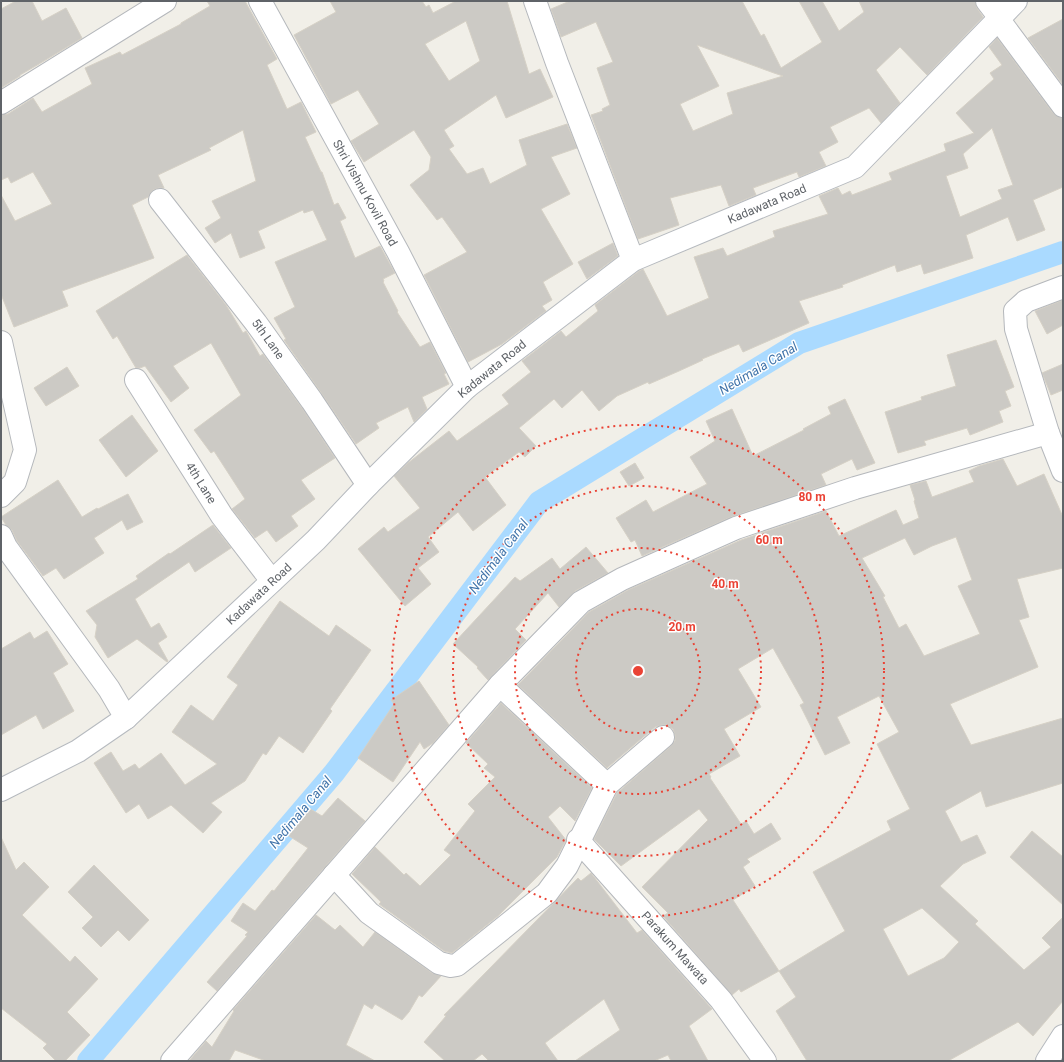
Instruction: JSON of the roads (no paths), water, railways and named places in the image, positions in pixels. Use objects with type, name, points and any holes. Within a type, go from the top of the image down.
[{"type":"street","points":[[1,103],[165,1]]},
{"type":"street","name":"Shri Vishnu Kovil Road","points":[[260,1],[398,252],[467,387]]},
{"type":"street","points":[[535,1],[557,63],[633,260]]},
{"type":"street","points":[[987,1],[1063,106]]},
{"type":"street","name":"Kadawata Road","points":[[3,785],[78,751],[126,718],[316,540],[368,485],[467,387],[633,260],[855,167],[1016,1]]},
{"type":"street","name":"5th Lane","points":[[160,200],[256,323],[312,401],[368,485]]},
{"type":"street","points":[[1063,287],[1026,301],[1015,311],[1016,329],[1048,433],[1063,471]]},
{"type":"street","points":[[1,342],[25,450],[15,482],[1,496]]},
{"type":"street","name":"4th Lane","points":[[136,380],[222,516],[272,582]]},
{"type":"street","points":[[172,1061],[500,685],[581,602],[622,579],[743,526],[855,488],[1048,433]]},
{"type":"street","points":[[1,536],[6,547],[109,688],[126,718]]},
{"type":"street","points":[[500,685],[606,785]]},
{"type":"street","points":[[334,875],[369,913],[401,937],[439,963],[451,966],[457,965],[548,893],[567,866],[578,840],[606,785],[663,737]]},
{"type":"street","name":"Parakum Mawata","points":[[578,840],[721,1000],[765,1061]]},
{"type":"street","points":[[1047,1061],[1063,1036]]},
{"type":"waterway","name":"Nedimala Canal","points":[[88,1061],[334,773],[539,502],[799,343],[1063,252]]}]
